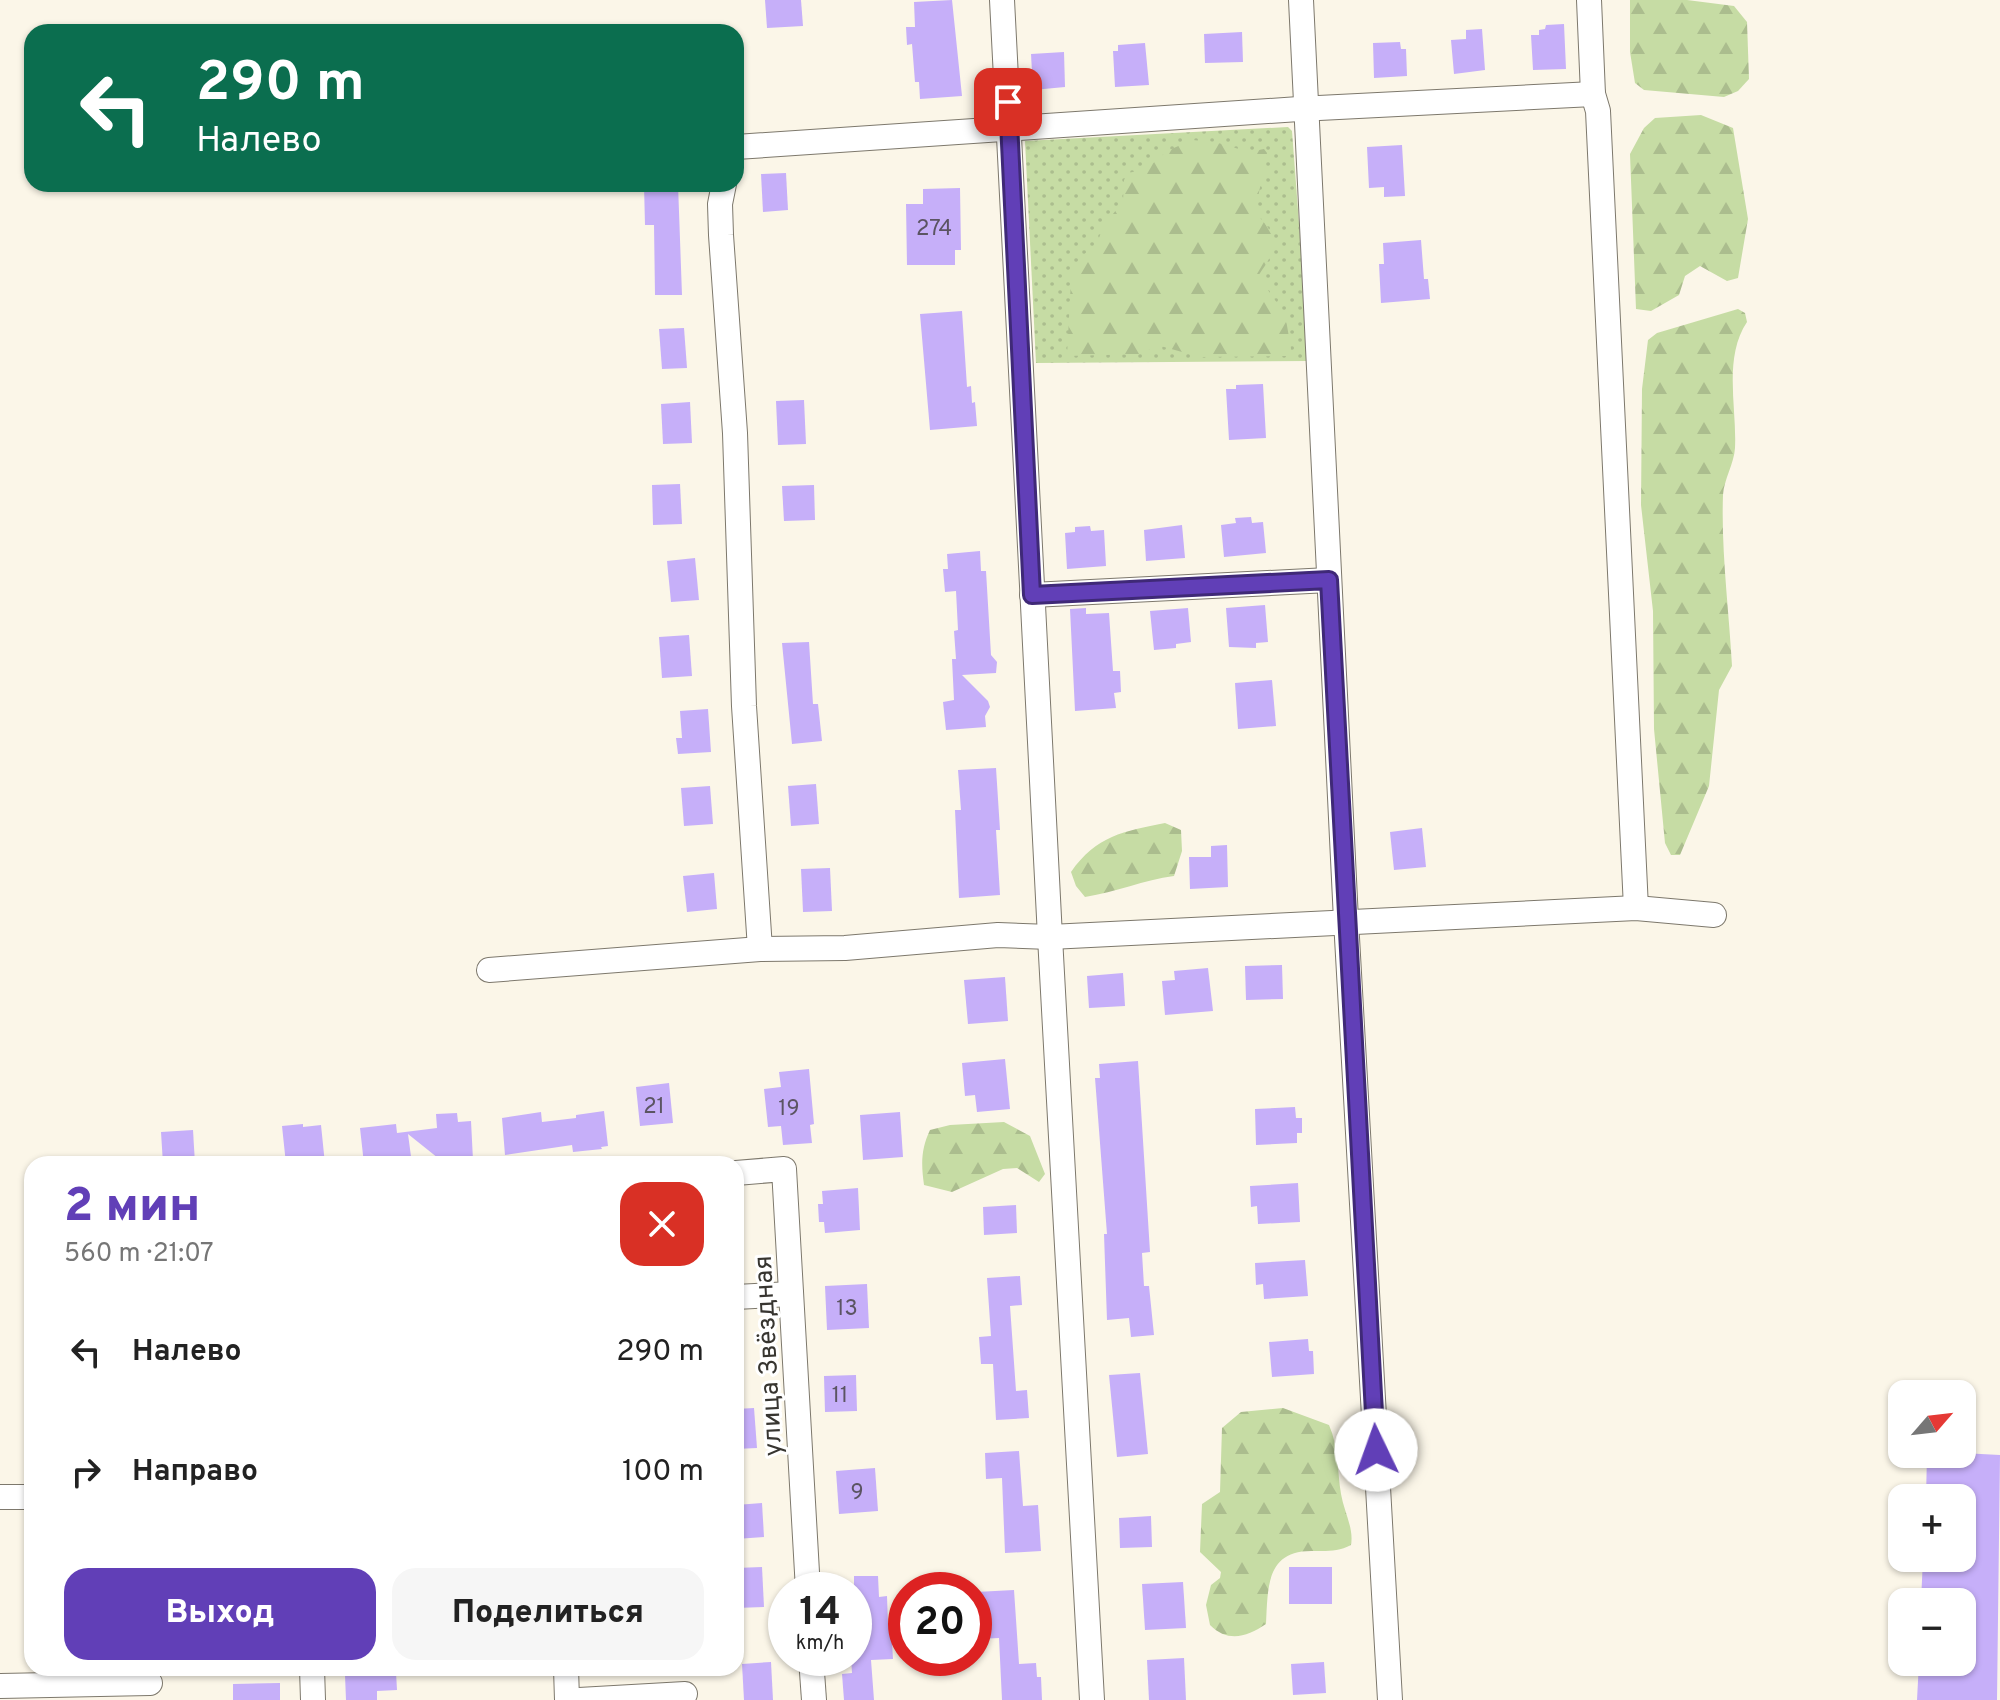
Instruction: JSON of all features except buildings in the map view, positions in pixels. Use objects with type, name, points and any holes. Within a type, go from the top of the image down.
[{"type":"lane","points":[[1002,0],[1092,1700]]},
{"type":"lane","points":[[1301,0],[1346,920],[1390,1700]]},
{"type":"lane","points":[[1589,0],[1593,94],[1598,111],[1636,908]]},
{"type":"lane","points":[[744,146],[1306,108],[1593,94]]},
{"type":"lane","points":[[722,192],[721,235],[735,433],[744,706],[760,949]]},
{"type":"lane","points":[[1032,595],[1329,580]]},
{"type":"lane","points":[[489,970],[760,949],[845,948],[998,935],[1050,937],[1636,908],[1714,915]]},
{"type":"lane","name":"улица Звёздная","points":[[744,1172],[784,1169],[807,1572]]},
{"type":"lane","points":[[744,1297],[791,1294]]},
{"type":"lane","points":[[0,1497],[24,1497]]},
{"type":"lane","points":[[312,1676],[313,1700]]},
{"type":"lane","points":[[566,1676],[567,1700]]},
{"type":"lane","points":[[812,1676],[814,1700]]},
{"type":"lane","points":[[0,1686],[150,1684]]},
{"type":"lane","points":[[579,1700],[685,1694]]},
{"type":"green space","points":[[1630,0],[1687,0],[1734,6],[1747,22],[1749,79],[1738,91],[1724,97],[1644,90],[1635,83],[1630,52]]},
{"type":"green space","points":[[1701,115],[1733,128],[1748,219],[1738,278],[1727,281],[1700,266],[1685,276],[1679,295],[1651,311],[1636,309],[1630,154],[1644,128],[1655,118]]},
{"type":"green space","points":[[1288,127],[1292,131],[1308,361],[1036,363],[1025,141]]},
{"type":"green space","points":[[1192,140],[1215,142],[1249,152],[1264,149],[1267,153],[1255,212],[1269,229],[1274,243],[1270,257],[1258,276],[1285,314],[1291,349],[1286,356],[1200,357],[1157,345],[1142,354],[1067,356],[1071,280],[1079,258],[1096,246],[1103,227],[1123,201],[1124,180],[1128,173],[1146,169],[1167,151]]},
{"type":"green space","points":[[1738,309],[1745,313],[1747,322],[1735,351],[1735,448],[1723,495],[1732,666],[1719,690],[1709,786],[1680,855],[1671,855],[1665,843],[1654,729],[1653,611],[1641,505],[1642,389],[1648,340],[1657,333]]},
{"type":"green space","points":[[1165,823],[1181,830],[1182,851],[1174,876],[1085,897],[1076,886],[1071,872],[1090,850],[1112,837]]},
{"type":"green space","points":[[1004,1122],[1030,1136],[1045,1174],[1039,1182],[1017,1168],[1003,1169],[952,1192],[924,1185],[922,1157],[930,1130],[950,1125]]},
{"type":"green space","points":[[1283,1408],[1329,1425],[1351,1545],[1337,1550],[1298,1552],[1286,1557],[1278,1564],[1269,1584],[1266,1624],[1245,1635],[1231,1636],[1210,1625],[1206,1605],[1211,1585],[1220,1578],[1221,1572],[1200,1552],[1202,1504],[1220,1492],[1222,1428],[1241,1412]]},
{"type":"route","points":[[1008,102],[1032,595],[1329,580],[1376,1450]]}]
